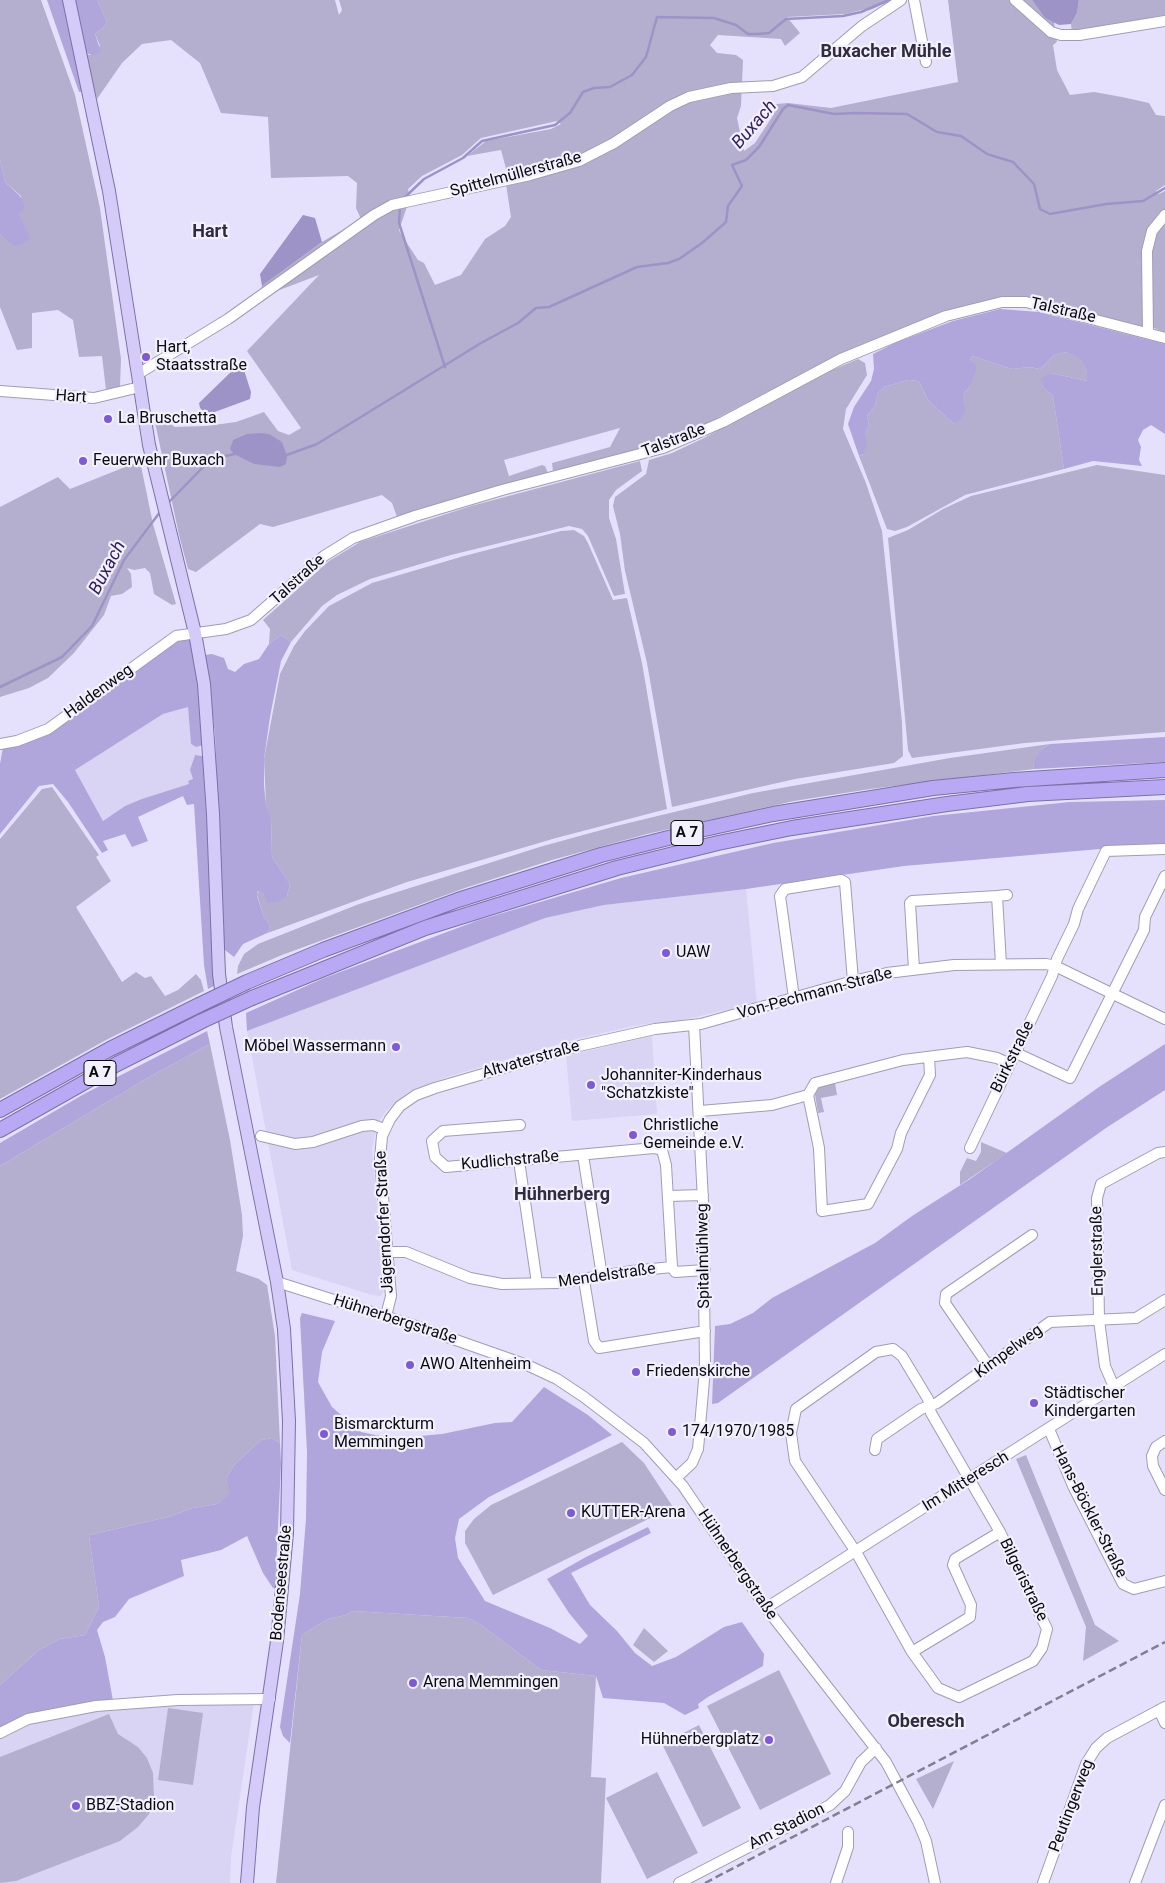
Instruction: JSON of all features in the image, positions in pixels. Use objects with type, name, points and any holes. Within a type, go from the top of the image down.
[{"type":"highway","name":"A 7","points":[[0,1110],[110,1049],[247,982],[323,950],[458,900],[601,855],[773,814],[933,788],[1014,780],[1165,770]]},
{"type":"highway","name":"A 7","points":[[0,1130],[108,1069],[252,998],[425,928],[617,868],[718,843],[792,828],[947,804],[1037,794],[1165,787]]},
{"type":"main road","name":"Bodenseestraße","points":[[69,0],[108,182],[140,387],[160,495],[195,632],[208,720],[219,974],[226,1027],[277,1282],[284,1329],[289,1471],[282,1595],[270,1699],[253,1807],[247,1883]]},
{"type":"street","name":"Spittelmüllerstraße","points":[[138,374],[228,319],[374,215],[392,205],[530,175],[580,161],[614,143],[670,106],[689,97],[731,88],[773,86],[802,76],[862,26],[901,0]]},
{"type":"street","points":[[914,0],[926,62]]},
{"type":"street","points":[[1015,0],[1051,32],[1061,35],[1079,35],[1165,21]]},
{"type":"street","points":[[1148,333],[1147,251],[1152,231],[1165,215]]},
{"type":"street","name":"Talstraße","points":[[195,632],[226,629],[251,620],[324,556],[353,538],[415,516],[493,492],[669,445],[723,422],[841,359],[888,338],[953,314],[1002,302],[1026,302],[1165,338]]},
{"type":"street","name":"Hart","points":[[0,391],[94,398],[140,387]]},
{"type":"street","name":"Haldenweg","points":[[0,744],[17,741],[42,732],[176,636],[195,632]]},
{"type":"street","name":"Bürkstraße","points":[[970,1148],[1055,966],[1074,924],[1078,909],[1106,851],[1165,849]]},
{"type":"street","points":[[1014,1052],[1070,1078],[1144,930],[1145,917],[1165,876]]},
{"type":"street","points":[[794,998],[780,896],[784,888],[841,880],[845,882],[853,981]]},
{"type":"street","points":[[914,969],[910,903],[912,901],[1002,895],[1001,964]]},
{"type":"street","name":"Von-Pechmann-Straße","points":[[694,1025],[853,981],[914,969],[1001,964],[1046,964],[1055,966],[1165,1019]]},
{"type":"street","name":"Spitalmühlweg","points":[[676,1478],[692,1463],[698,1449],[705,1369],[703,1195],[694,1025]]},
{"type":"street","name":"Altvaterstraße","points":[[384,1128],[400,1106],[416,1095],[435,1088],[579,1046],[655,1029],[694,1025]]},
{"type":"street","points":[[929,1056],[930,1075],[901,1133],[897,1149],[868,1204],[822,1211],[819,1148],[808,1095],[815,1083],[903,1060],[929,1056],[967,1052],[997,1058],[1010,1064]]},
{"type":"street","points":[[700,1111],[772,1105],[808,1095]]},
{"type":"street","points":[[261,1136],[295,1144],[314,1142],[362,1126],[374,1125],[384,1128]]},
{"type":"street","name":"Kudlichstraße","points":[[520,1125],[443,1132],[432,1141],[435,1156],[446,1167],[654,1148],[662,1150],[664,1154],[668,1196]]},
{"type":"street","name":"Jägerndorfer Straße","points":[[384,1128],[380,1147],[380,1159],[391,1296],[386,1316]]},
{"type":"street","name":"Englerstraße","points":[[1114,1387],[1105,1366],[1099,1320],[1097,1198],[1101,1184],[1158,1153],[1165,1152]]},
{"type":"street","points":[[583,1155],[602,1276]]},
{"type":"street","points":[[520,1161],[537,1283]]},
{"type":"street","points":[[672,1267],[668,1196],[703,1195]]},
{"type":"street","points":[[989,1367],[945,1303],[946,1294],[1032,1235]]},
{"type":"street","name":"Mendelstraße","points":[[388,1252],[406,1252],[470,1278],[488,1283],[537,1283],[584,1280],[672,1267],[675,1272],[705,1270]]},
{"type":"street","points":[[584,1280],[594,1341],[599,1348],[705,1331]]},
{"type":"street","name":"Hühnerbergstraße","points":[[277,1282],[498,1354],[557,1380],[627,1428],[676,1478],[766,1608],[876,1748],[892,1772],[918,1822],[926,1842],[936,1883]]},
{"type":"street","name":"Kimpelweg","points":[[875,1450],[876,1440],[921,1409],[937,1403],[1050,1322],[1136,1318],[1165,1300]]},
{"type":"street","name":"Bilgeristraße","points":[[893,1349],[902,1356],[928,1399],[930,1406],[931,1413],[1000,1532],[1047,1629],[1042,1648],[1033,1661],[959,1697],[938,1688],[912,1652],[856,1552],[795,1461],[791,1433],[796,1409],[876,1352],[893,1349]]},
{"type":"street","name":"Im Mitteresch","points":[[766,1608],[1165,1354]]},
{"type":"street","name":"Hans-Böckler-Straße","points":[[1049,1429],[1073,1486],[1124,1584],[1134,1589],[1165,1581]]},
{"type":"street","points":[[1165,1441],[1156,1447],[1152,1456],[1153,1466],[1165,1490]]},
{"type":"street","points":[[912,1652],[970,1617],[971,1605],[953,1565],[955,1559],[1000,1532]]},
{"type":"street","points":[[0,1733],[28,1718],[96,1706],[178,1700],[270,1699]]},
{"type":"street","points":[[1162,1709],[1165,1723]]},
{"type":"street","name":"Peutingerweg","points":[[1043,1883],[1086,1764],[1096,1748],[1107,1738],[1162,1709]]},
{"type":"street","name":"Am Stadion","points":[[679,1883],[830,1805],[845,1791],[861,1762],[876,1748]]},
{"type":"street","points":[[1135,1883],[1165,1805]]},
{"type":"street","points":[[836,1883],[848,1848],[848,1832]]},
{"type":"shaded area","points":[[0,0],[41,0],[75,95],[100,208],[121,359],[120,387],[106,390],[102,356],[79,357],[73,320],[58,310],[32,313],[32,348],[17,350],[0,307],[0,234],[5,237],[19,214],[21,196],[5,182],[0,160]]},
{"type":"shaded area","points":[[47,0],[66,0],[85,91],[79,92]]},
{"type":"shaded area","points":[[72,0],[97,0],[107,22],[95,34],[101,52],[95,55],[85,53]]},
{"type":"shaded area","points":[[97,0],[335,0],[339,15],[342,10],[339,0],[892,0],[870,10],[869,8],[846,14],[787,17],[800,33],[785,46],[781,39],[718,35],[710,45],[717,53],[736,55],[743,60],[741,106],[737,118],[744,151],[755,143],[774,114],[776,104],[788,103],[831,108],[958,82],[948,0],[1010,0],[1012,3],[1013,0],[1032,0],[1045,18],[1054,22],[1057,42],[1053,45],[1057,70],[1070,95],[1094,92],[1122,97],[1149,103],[1156,115],[1165,116],[1165,185],[1156,191],[1159,194],[1165,191],[1165,210],[1153,222],[1144,325],[1142,327],[1012,298],[831,359],[702,426],[650,447],[553,472],[552,463],[610,447],[620,428],[504,460],[509,476],[542,465],[545,466],[548,473],[397,517],[392,503],[382,495],[273,527],[260,524],[196,572],[188,569],[153,413],[175,427],[206,426],[236,422],[264,412],[278,431],[289,435],[301,428],[247,351],[319,275],[266,295],[261,289],[262,286],[322,242],[361,219],[356,208],[357,183],[348,176],[271,178],[268,117],[221,113],[200,63],[171,40],[142,44],[122,63],[97,99],[85,53],[90,55],[100,46],[95,34],[107,22]],"holes":[[[708,89],[633,133],[547,173],[506,184],[511,217],[505,226],[485,239],[461,275],[435,285],[424,263],[418,260],[399,230],[410,198],[408,189],[422,176],[462,155],[481,138],[557,121],[561,124],[551,129],[486,141],[467,156],[501,150],[508,176],[575,159]]]},
{"type":"shaded area","points":[[1032,0],[1079,0],[1077,13],[1071,24],[1059,25],[1045,18]]},
{"type":"shaded area","points":[[1079,0],[1165,0],[1165,15],[1072,33],[1071,24],[1077,13]]},
{"type":"shaded area","points":[[0,160],[5,182],[20,196],[25,208],[19,214],[30,238],[23,244],[14,246],[0,234]]},
{"type":"shaded area","points":[[303,215],[315,218],[322,242],[262,286],[260,274]]},
{"type":"shaded area","points":[[1165,219],[1165,333],[1152,327],[1150,254],[1153,236]]},
{"type":"shaded area","points":[[1000,309],[1039,312],[1165,344],[1165,434],[1151,425],[1143,430],[1138,440],[1141,447],[1139,460],[1142,466],[1093,461],[1064,469],[1053,396],[1045,389],[1040,378],[1051,373],[1087,381],[1087,373],[1081,359],[1066,352],[1054,355],[1040,369],[1030,367],[1012,369],[972,356],[970,360],[977,366],[971,385],[963,395],[963,403],[966,409],[961,420],[954,424],[928,400],[919,381],[908,380],[884,387],[878,393],[875,406],[867,416],[869,425],[865,434],[867,443],[864,454],[859,456],[848,424],[854,407],[871,381],[874,369],[873,354],[897,342],[953,321]]},
{"type":"shaded area","points":[[1066,352],[1081,358],[1087,373],[1087,381],[1051,373],[1045,389],[1053,396],[1064,469],[965,495],[907,527],[895,531],[887,529],[859,456],[864,454],[865,434],[869,425],[867,416],[875,406],[878,393],[884,387],[908,380],[919,381],[928,400],[954,424],[963,403],[963,395],[971,385],[970,360],[972,356],[1012,369],[1030,367],[1040,369],[1054,355]]},
{"type":"shaded area","points":[[858,359],[865,363],[867,375],[846,409],[843,429],[866,483],[882,531],[902,722],[903,756],[894,763],[795,779],[672,807],[647,663],[625,571],[620,534],[613,506],[615,497],[646,474],[649,460],[672,453],[704,438],[821,375]]},
{"type":"shaded area","points":[[236,367],[244,370],[251,392],[250,399],[212,413],[204,412],[200,408],[199,403]]},
{"type":"shaded area","points":[[247,434],[269,434],[282,442],[287,456],[286,464],[280,467],[254,464],[234,454],[230,449],[233,440]]},
{"type":"shaded area","points":[[140,461],[153,524],[176,604],[172,605],[154,594],[150,573],[145,568],[134,570],[127,568],[131,574],[132,587],[122,594],[111,596],[104,615],[74,653],[48,678],[29,688],[0,697],[0,507],[58,477],[70,489]]},
{"type":"shaded area","points":[[640,461],[642,471],[616,490],[609,500],[609,518],[616,539],[625,594],[614,596],[588,536],[582,529],[569,526],[451,555],[370,579],[337,595],[322,606],[291,642],[281,635],[269,644],[270,629],[263,620],[329,561],[360,542],[471,506]]},
{"type":"shaded area","points":[[1097,465],[1165,475],[1165,732],[1025,743],[912,758],[908,750],[888,538],[908,530],[943,509],[971,496]]},
{"type":"shaded area","points":[[574,530],[584,536],[588,543],[613,600],[627,598],[642,663],[667,809],[556,838],[407,882],[265,934],[270,930],[257,895],[259,891],[264,894],[287,896],[290,884],[272,857],[271,818],[266,804],[264,759],[280,674],[294,646],[305,631],[329,606],[372,583],[464,556],[561,531]]},
{"type":"shaded area","points":[[281,635],[291,642],[281,661],[270,717],[264,759],[264,786],[266,804],[271,817],[272,857],[290,884],[287,896],[278,902],[267,903],[264,894],[258,891],[257,896],[270,930],[243,944],[234,957],[225,950],[222,940],[215,734],[205,655],[212,654],[224,658],[228,669],[235,672],[244,664],[259,659],[269,644]]},
{"type":"shaded area","points":[[186,638],[190,640],[196,663],[203,745],[196,747],[191,744],[188,707],[163,714],[75,770],[103,821],[125,806],[189,784],[188,781],[193,779],[190,770],[195,755],[203,756],[216,985],[208,989],[204,965],[194,804],[187,805],[183,796],[138,817],[148,841],[132,847],[125,834],[103,841],[108,850],[102,853],[68,802],[53,784],[39,786],[0,834],[0,764],[3,747],[19,744],[177,640]]},
{"type":"shaded area","points":[[188,707],[191,744],[196,747],[200,746],[201,755],[195,755],[190,770],[193,779],[189,784],[125,806],[103,821],[75,770],[163,714]]},
{"type":"shaded area","points":[[1165,737],[1165,762],[1034,769],[1033,764],[1036,757],[1042,749],[1050,744]]},
{"type":"shaded area","points":[[1050,744],[1042,749],[1033,764],[1034,769],[870,789],[794,801],[647,834],[552,860],[465,888],[282,955],[237,974],[238,966],[244,954],[258,944],[359,904],[543,846],[616,826],[753,793],[950,758]]},
{"type":"shaded area","points":[[52,787],[99,855],[96,857],[111,881],[76,907],[122,982],[136,972],[145,978],[151,976],[165,996],[178,990],[196,974],[201,980],[204,991],[106,1040],[0,1099],[0,839],[42,789]]},
{"type":"shaded area","points":[[1165,800],[1165,846],[1100,849],[904,866],[746,889],[604,905],[545,918],[247,1031],[246,1013],[324,978],[479,920],[621,878],[773,843],[933,816],[1070,802]]},
{"type":"shaded area","points":[[746,889],[757,1003],[678,1021],[638,1025],[576,1039],[447,1077],[410,1091],[386,1111],[378,1123],[372,1148],[384,1290],[381,1296],[372,1295],[292,1270],[247,1031],[545,918],[604,905]]},
{"type":"shaded area","points":[[207,1031],[210,1044],[151,1076],[0,1166],[0,1143],[84,1094]]},
{"type":"shaded area","points":[[652,1036],[657,1114],[572,1121],[566,1056]]},
{"type":"shaded area","points":[[210,1044],[230,1140],[242,1215],[243,1236],[236,1271],[259,1279],[267,1285],[275,1336],[280,1443],[272,1438],[261,1440],[234,1465],[226,1479],[231,1494],[217,1504],[193,1508],[168,1517],[89,1535],[99,1607],[85,1635],[60,1639],[39,1650],[0,1685],[0,1166],[151,1076]]},
{"type":"shaded area","points":[[1165,1044],[1165,1090],[1106,1128],[718,1403],[712,1404],[715,1326],[730,1324],[753,1313],[772,1298],[875,1243],[912,1216],[970,1179],[1099,1087]]},
{"type":"shaded area","points":[[835,1083],[837,1095],[821,1098],[824,1112],[818,1113],[814,1088]]},
{"type":"shaded area","points":[[981,1142],[1007,1153],[960,1185],[960,1172],[967,1158],[976,1161],[981,1152]]},
{"type":"shaded area","points":[[302,1313],[335,1321],[322,1352],[318,1382],[332,1407],[361,1432],[385,1437],[409,1437],[442,1434],[495,1423],[512,1422],[544,1387],[588,1415],[612,1435],[489,1497],[459,1519],[455,1538],[458,1558],[485,1601],[550,1628],[580,1644],[588,1636],[569,1613],[547,1579],[586,1557],[648,1527],[651,1533],[571,1573],[590,1605],[617,1631],[635,1653],[652,1666],[676,1657],[724,1627],[742,1622],[764,1654],[763,1666],[708,1697],[698,1704],[699,1708],[685,1715],[664,1703],[603,1698],[596,1676],[541,1670],[481,1625],[468,1618],[353,1611],[346,1615],[328,1619],[302,1635],[290,1743],[283,1736],[280,1727],[300,1594],[306,1519],[307,1452],[300,1318]]},
{"type":"shaded area","points":[[272,1438],[280,1443],[281,1464],[275,1588],[273,1588],[263,1573],[247,1536],[221,1550],[181,1560],[184,1576],[129,1599],[115,1617],[103,1622],[97,1630],[105,1657],[114,1706],[28,1721],[0,1736],[0,1685],[39,1650],[60,1639],[85,1635],[99,1607],[89,1535],[168,1517],[193,1508],[217,1504],[230,1494],[226,1479],[234,1465],[261,1440]]},
{"type":"shaded area","name":"KUTTER-Arena","points":[[622,1442],[644,1463],[673,1507],[493,1595],[465,1543],[465,1531],[474,1519],[491,1505]]},
{"type":"shaded area","points":[[1026,1455],[1095,1625],[1119,1641],[1083,1661],[1086,1627],[1016,1459]]},
{"type":"shaded area","points":[[353,1611],[468,1618],[481,1625],[541,1670],[596,1676],[591,1777],[606,1778],[601,1883],[276,1883],[302,1635],[328,1619],[346,1615]]},
{"type":"shaded area","points":[[644,1628],[668,1651],[654,1662],[633,1645]]},
{"type":"shaded area","name":"Hühnerbergplatz","points":[[779,1670],[831,1774],[760,1810],[707,1706]]},
{"type":"shaded area","points":[[254,1702],[231,1857],[230,1883],[0,1883],[0,1736],[28,1721],[96,1708]]},
{"type":"shaded area","points":[[168,1708],[203,1713],[193,1785],[158,1780]]},
{"type":"shaded area","name":"BBZ-Stadion","points":[[109,1714],[118,1734],[138,1747],[147,1758],[153,1773],[154,1797],[149,1814],[138,1827],[120,1841],[16,1881],[0,1883],[0,1757]]},
{"type":"shaded area","points":[[699,1725],[741,1808],[703,1827],[662,1744]]},
{"type":"shaded area","points":[[954,1761],[933,1809],[916,1779]]},
{"type":"shaded area","points":[[657,1772],[698,1853],[647,1879],[606,1798]]},
{"type":"waterway","name":"Buxach","points":[[403,199],[424,179],[463,158],[482,141],[555,125],[570,113],[583,92],[594,88],[610,87],[632,75],[646,57],[657,17],[714,18],[736,25],[748,34],[757,34],[769,33],[786,19],[843,16],[861,12],[889,0]]},
{"type":"waterway","name":"Buxach","points":[[284,456],[317,444],[481,343],[518,323],[536,308],[549,307],[637,267],[668,263],[679,259],[702,243],[726,222],[728,206],[742,186],[732,165],[746,160],[759,147],[783,109],[788,105],[834,114],[907,114],[937,132],[961,136],[987,154],[1013,162],[1034,184],[1040,209],[1050,214],[1106,204],[1143,201],[1165,188]]},
{"type":"waterway","name":"Buxach","points":[[400,207],[399,223],[445,367]]},
{"type":"waterway","name":"Buxach","points":[[167,504],[211,459],[235,454]]},
{"type":"waterway","name":"Buxach","points":[[0,687],[62,657],[92,626],[124,560],[160,512]]},
{"type":"railway","points":[[705,1883],[1165,1642]]},
{"type":"place","name":"Hart, Staatsstraße","points":[[146,357]]},
{"type":"place","name":"La Bruschetta","points":[[108,419]]},
{"type":"place","name":"Feuerwehr Buxach","points":[[83,461]]},
{"type":"place","name":"UAW","points":[[666,953]]},
{"type":"place","name":"Möbel Wassermann","points":[[396,1047]]},
{"type":"place","name":"Johanniter-Kinderhaus \"Schatzkiste\"","points":[[591,1085]]},
{"type":"place","name":"Christliche Gemeinde e.V.","points":[[633,1135]]},
{"type":"place","name":"AWO Altenheim","points":[[410,1365]]},
{"type":"place","name":"Friedenskirche","points":[[636,1372]]},
{"type":"place","name":"Städtischer Kindergarten","points":[[1034,1403]]},
{"type":"place","name":"174/1970/1985","points":[[672,1432]]},
{"type":"place","name":"Bismarckturm Memmingen","points":[[324,1434]]},
{"type":"place","name":"KUTTER-Arena","points":[[571,1513]]},
{"type":"place","name":"Arena Memmingen","points":[[413,1683]]},
{"type":"place","name":"Hühnerbergplatz","points":[[769,1740]]},
{"type":"place","name":"BBZ-Stadion","points":[[76,1806]]},
{"type":"district","name":"Buxacher Mühle","points":[[886,52]]},
{"type":"district","name":"Hart","points":[[210,232]]},
{"type":"district","name":"Hühnerberg","points":[[562,1195]]},
{"type":"district","name":"Oberesch","points":[[926,1722]]}]
